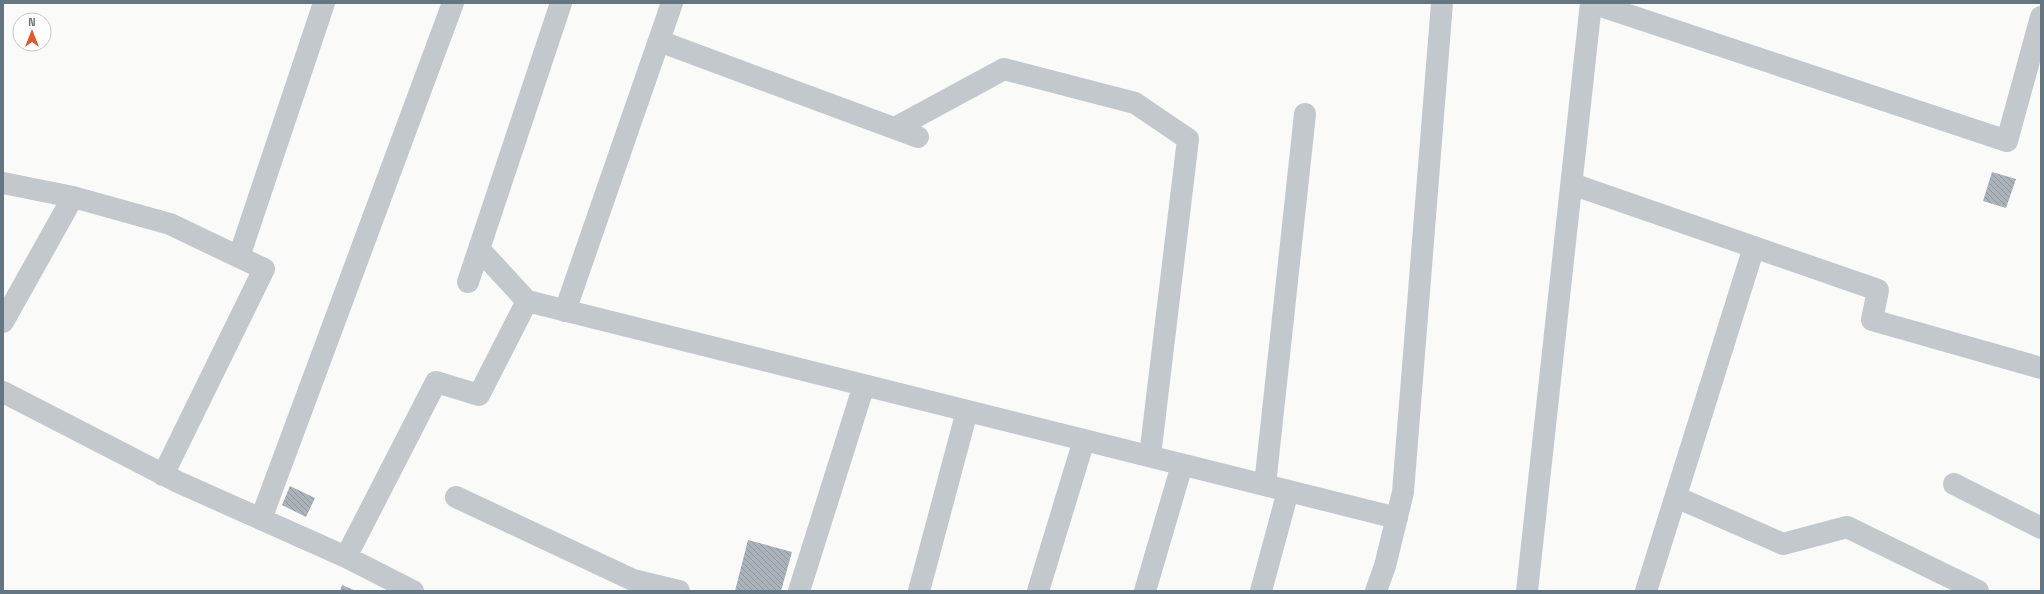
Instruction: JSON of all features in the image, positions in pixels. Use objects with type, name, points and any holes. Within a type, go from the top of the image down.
[{"type":"street","points":[[239,257],[324,3]]},
{"type":"street","points":[[261,519],[453,3]]},
{"type":"street","points":[[468,282],[561,3]]},
{"type":"street","points":[[565,311],[672,3]]},
{"type":"street","points":[[1376,591],[1385,566],[1403,492],[1442,3]]},
{"type":"street","points":[[1527,591],[1591,3],[2007,141],[2041,16]]},
{"type":"street","points":[[659,41],[918,137]]},
{"type":"street","points":[[895,128],[1004,69],[1135,103],[1188,139],[1150,456]]},
{"type":"street","points":[[1265,485],[1305,114]]},
{"type":"street","points":[[3,183],[73,197],[170,224],[264,269],[163,475]]},
{"type":"street","points":[[1572,184],[1878,290],[1872,320],[2041,368]]},
{"type":"street","points":[[3,322],[73,197]]},
{"type":"street","points":[[1646,591],[1754,247]]},
{"type":"street","points":[[479,249],[527,301],[1396,518]]},
{"type":"street","points":[[346,557],[436,382],[479,395],[527,301]]},
{"type":"street","points":[[799,591],[864,385]]},
{"type":"street","points":[[3,392],[163,475],[346,557],[413,591]]},
{"type":"street","points":[[919,591],[967,411]]},
{"type":"street","points":[[1038,591],[1084,440]]},
{"type":"street","points":[[1145,591],[1182,465]]},
{"type":"street","points":[[1954,484],[2041,528]]},
{"type":"street","points":[[1261,591],[1288,491]]},
{"type":"street","points":[[456,497],[633,580],[679,591]]},
{"type":"street","points":[[1676,497],[1783,544],[1847,527],[1978,591]]},
{"type":"building","points":[[1992,172],[2016,179],[2006,208],[1983,201]]},
{"type":"building","points":[[290,486],[315,498],[306,517],[282,505]]},
{"type":"building","points":[[748,540],[792,552],[781,591],[735,591]]},
{"type":"building","points":[[342,585],[356,591],[340,591]]}]
